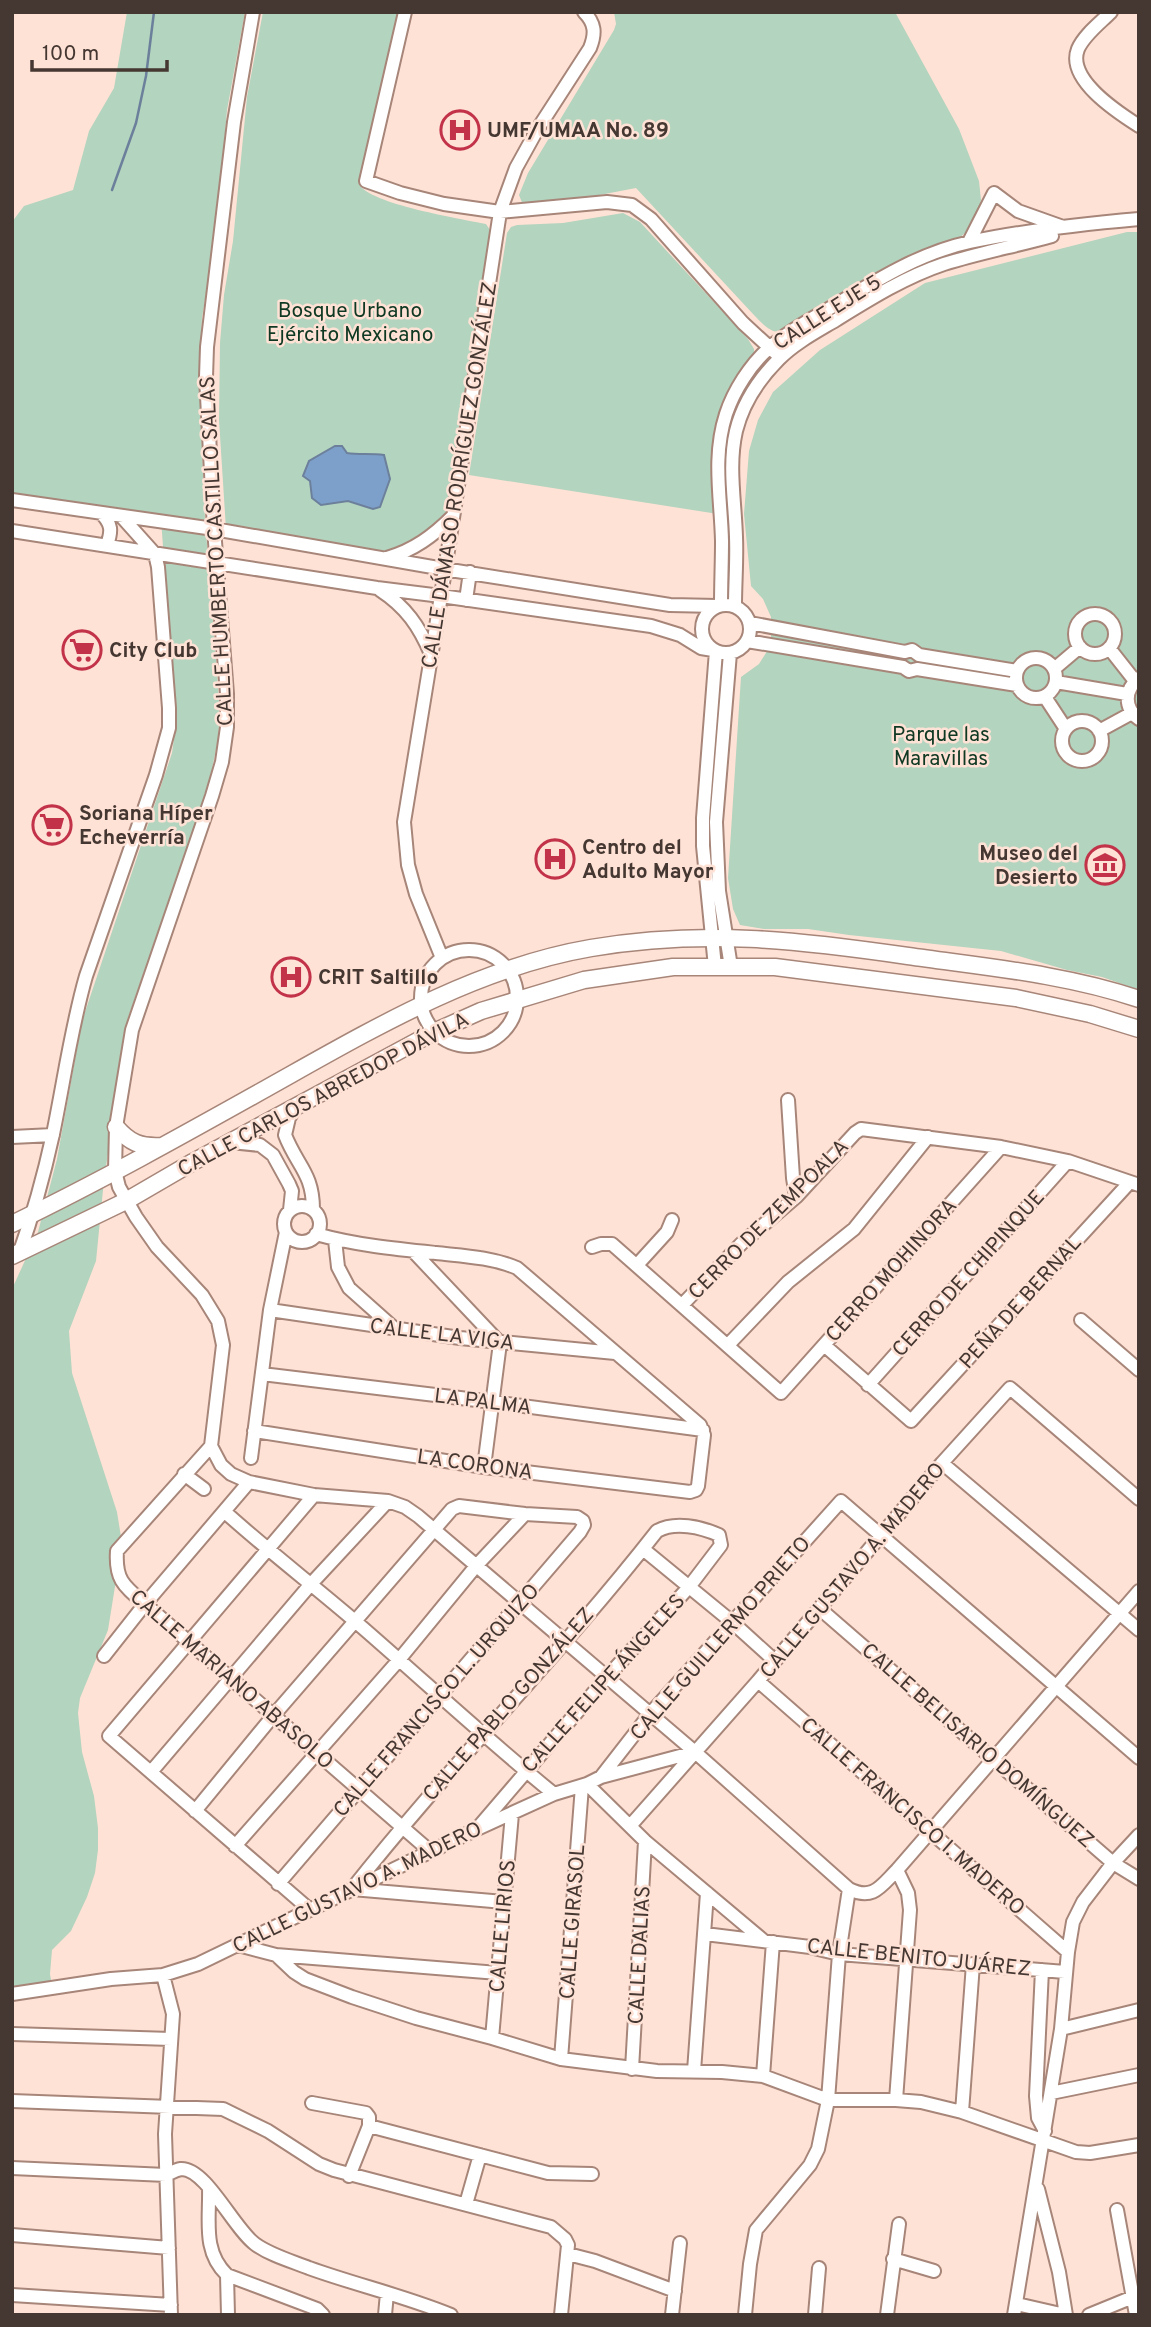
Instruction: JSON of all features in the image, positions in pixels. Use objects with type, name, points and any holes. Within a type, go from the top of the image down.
[{"type":"main road","name":"CALLE CARLOS ABREDOP DÁVILA","points":[[12,1224],[164,1146],[421,1006],[508,971],[589,949],[643,941],[719,937],[836,945],[1010,970],[1139,999]]},
{"type":"main road","name":"CALLE CARLOS ABREDOP DÁVILA","points":[[16,1255],[126,1201],[434,1032],[481,1011],[584,980],[673,967],[775,967],[1016,998],[1090,1014],[1139,1029]]},
{"type":"main road","points":[[116,1128],[126,1138],[144,1147],[164,1146]]},
{"type":"street","name":"CALLE HUMBERTO CASTILLO SALAS","points":[[126,1201],[115,1171],[116,1128],[132,1030],[222,762],[227,727],[228,694],[214,529],[206,377],[207,347],[234,122],[253,12]]},
{"type":"street","points":[[405,12],[366,181],[444,204],[500,212],[607,202],[632,205],[651,219],[743,323],[780,357]]},
{"type":"street","name":"CALLE DÁMASO RODRÍGUEZ GONZÁLEZ","points":[[442,958],[416,894],[404,840],[404,822],[500,212],[516,168],[595,37],[594,27],[584,12]]},
{"type":"street","points":[[1111,12],[1078,47],[1076,65],[1084,82],[1139,126]]},
{"type":"street","points":[[969,242],[994,192],[1018,211],[1065,230],[1084,225],[1139,219]]},
{"type":"street","points":[[1003,249],[1018,211]]},
{"type":"street","name":"CALLE EJE 5","points":[[719,605],[722,540],[717,470],[719,440],[726,413],[737,389],[755,363],[769,348],[802,325],[921,258],[969,242],[1065,230]]},
{"type":"street","name":"CALLE EJE 5","points":[[735,606],[736,537],[732,470],[736,429],[752,392],[780,357],[818,330],[895,285],[944,264],[1065,230]]},
{"type":"street","points":[[12,500],[214,529],[670,605],[735,606],[747,616],[751,629],[747,641],[730,653],[701,648],[680,635],[651,626],[377,588],[12,531]]},
{"type":"street","points":[[101,513],[108,520],[111,529],[107,545]]},
{"type":"street","points":[[385,559],[416,547],[453,515]]},
{"type":"street","points":[[16,1255],[33,1214],[80,998],[156,775],[169,728],[160,580],[155,554],[121,516]]},
{"type":"street","points":[[466,600],[470,572]]},
{"type":"street","points":[[377,588],[405,610],[421,631],[431,654]]},
{"type":"street","points":[[719,605],[705,615],[702,622],[703,638],[714,650],[703,846],[723,967]]},
{"type":"street","points":[[1096,614],[1108,619],[1115,630],[1113,643],[1109,648],[1104,652],[1091,653],[1080,647],[1076,641],[1076,628],[1084,618],[1096,614]]},
{"type":"street","points":[[750,623],[1017,671]]},
{"type":"street","points":[[747,641],[902,667],[909,671],[917,669],[1017,685]]},
{"type":"street","points":[[1080,647],[1055,675],[1050,693],[1032,698],[1025,695],[1017,685],[1017,671],[1026,661],[1033,659],[1045,660],[1055,675],[1128,694]]},
{"type":"street","points":[[1099,731],[1135,716],[1127,702],[1128,694],[1137,679],[1109,648]]},
{"type":"street","points":[[902,667],[900,659],[905,652]]},
{"type":"street","points":[[719,937],[716,822],[730,653]]},
{"type":"street","points":[[917,669],[921,662],[919,655]]},
{"type":"street","points":[[1045,696],[1066,729]]},
{"type":"street","points":[[1076,722],[1089,723],[1099,731],[1099,750],[1089,759],[1076,760],[1066,753],[1062,741],[1066,729],[1076,722]]},
{"type":"street","points":[[465,950],[478,951],[489,955],[508,971],[517,999],[511,1021],[505,1030],[486,1043],[464,1046],[453,1044],[434,1032],[428,1024],[421,1006],[421,995],[427,974],[442,958],[465,950]]},
{"type":"street","points":[[788,1100],[796,1197]]},
{"type":"street","points":[[286,1232],[298,1241],[305,1241],[316,1234],[320,1221],[313,1209],[313,1191],[309,1178],[289,1147],[285,1135],[285,1126],[297,1107]]},
{"type":"street","name":"CERRO DE ZEMPOALA","points":[[682,1305],[742,1243],[796,1197],[855,1133],[861,1129],[871,1129],[928,1137]]},
{"type":"street","points":[[12,1137],[52,1135]]},
{"type":"street","points":[[592,1247],[612,1244],[728,1345],[788,1282],[854,1229],[928,1137],[1001,1146],[1068,1161],[1134,1183]]},
{"type":"street","points":[[232,1142],[260,1145],[273,1155],[292,1191],[290,1210],[284,1219],[286,1232],[270,1310],[251,1458]]},
{"type":"street","name":"CERRO MOHINORA","points":[[728,1345],[781,1393],[1001,1146]]},
{"type":"street","points":[[273,1155],[289,1147]]},
{"type":"street","name":"CERRO DE CHIPINQUE","points":[[868,1385],[1068,1161]]},
{"type":"street","name":"PEÑA DE BERNAL","points":[[868,1385],[911,1421],[1134,1183]]},
{"type":"street","points":[[126,1201],[158,1247],[201,1295],[218,1321],[223,1345],[211,1446],[221,1465],[231,1474],[249,1482],[314,1494],[387,1501],[405,1507],[436,1530],[695,1752],[849,1889],[867,1895],[878,1889],[897,1870],[1139,1591]]},
{"type":"street","points":[[290,1210],[300,1206],[313,1209]]},
{"type":"street","points":[[637,1265],[667,1232],[672,1220]]},
{"type":"street","points":[[316,1234],[335,1240],[480,1258],[516,1268],[703,1430]]},
{"type":"street","points":[[335,1240],[338,1267],[349,1288],[395,1329]]},
{"type":"street","points":[[413,1251],[500,1343],[484,1467]]},
{"type":"street","name":"CALLE LA VIGA","points":[[270,1310],[500,1343],[615,1353]]},
{"type":"street","points":[[1081,1320],[1139,1370]]},
{"type":"street","points":[[824,1345],[868,1385]]},
{"type":"street","name":"LA PALMA","points":[[262,1374],[703,1430]]},
{"type":"street","name":"CALLE GUSTAVO A. MADERO","points":[[630,1826],[758,1681],[942,1463],[1010,1388],[1139,1499]]},
{"type":"street","name":"LA CORONA","points":[[254,1431],[484,1467],[690,1492],[698,1486],[703,1430]]},
{"type":"street","points":[[204,1489],[184,1474],[211,1446]]},
{"type":"street","points":[[942,1463],[1139,1630]]},
{"type":"street","name":"CALLE MARIANO ABASOLO","points":[[184,1474],[117,1550],[119,1578],[145,1604],[431,1852]]},
{"type":"street","points":[[104,1656],[249,1482]]},
{"type":"street","points":[[309,1909],[109,1736],[314,1494]]},
{"type":"street","points":[[151,1772],[310,1585],[387,1501]]},
{"type":"street","name":"CALLE GUILLERMO PRIETO","points":[[601,1777],[650,1714],[841,1502],[881,1534]]},
{"type":"street","points":[[195,1811],[273,1716],[452,1509],[459,1506],[525,1514]]},
{"type":"street","points":[[225,1512],[554,1794]]},
{"type":"street","points":[[235,1846],[398,1661],[476,1566],[525,1514]]},
{"type":"street","name":"CALLE FRANCISCO L. URQUIZO","points":[[278,1884],[583,1528],[583,1521],[577,1517],[525,1514]]},
{"type":"street","name":"CALLE PABLO GONZÁLEZ","points":[[352,1889],[401,1827],[657,1531],[670,1527],[698,1528],[719,1535]]},
{"type":"street","points":[[881,1534],[1139,1758]]},
{"type":"street","name":"CALLE FELIPE ÁNGELES","points":[[477,1829],[607,1677],[689,1587],[721,1545],[719,1535]]},
{"type":"street","points":[[643,1549],[775,1661]]},
{"type":"street","name":"CALLE BELISARIO DOMÍNGUEZ","points":[[819,1608],[1113,1863],[1139,1879]]},
{"type":"street","name":"CALLE FRANCISCO I. MADERO","points":[[758,1681],[1068,1952]]},
{"type":"street","name":"CALLE GUSTAVO A. MADERO","points":[[12,1994],[111,1979],[163,1975],[198,1964],[554,1794],[601,1777],[695,1752]]},
{"type":"street","points":[[585,1785],[645,1841],[769,1941],[762,2076]]},
{"type":"street","name":"CALLE GIRASOL","points":[[561,2059],[585,1785]]},
{"type":"street","name":"CALLE LIRIOS","points":[[492,2038],[512,1814]]},
{"type":"street","points":[[1036,2182],[1059,2272],[1066,2315],[1016,2309],[1036,2182],[1061,2029],[1068,1952],[1077,1912],[1113,1863],[1139,1835]]},
{"type":"street","name":"CALLE DALIAS","points":[[632,2069],[645,1841]]},
{"type":"street","points":[[895,2100],[909,1901],[897,1870]]},
{"type":"street","points":[[352,1889],[504,1902]]},
{"type":"street","points":[[746,2315],[756,2230],[814,2158],[828,2100],[839,1954],[849,1889]]},
{"type":"street","points":[[694,2071],[708,1892]]},
{"type":"street","name":"CALLE BENITO JUÁREZ","points":[[705,1934],[769,1941],[839,1954],[1065,1972]]},
{"type":"street","points":[[238,1945],[276,1955],[498,1973]]},
{"type":"street","points":[[276,1955],[294,1972],[326,1988],[416,2018],[561,2059],[632,2069],[762,2076],[828,2100],[921,2102],[1044,2135],[1076,2152],[1139,2145]]},
{"type":"street","points":[[962,2112],[973,1964]]},
{"type":"street","points":[[1042,1970],[1036,2096],[1038,2118],[1044,2135]]},
{"type":"street","points":[[12,2295],[171,2310],[166,2105],[173,2014],[163,1975]]},
{"type":"street","points":[[1061,2029],[1139,2010]]},
{"type":"street","points":[[12,2034],[171,2039]]},
{"type":"street","points":[[1051,2093],[1139,2075]]},
{"type":"street","points":[[12,2101],[166,2105],[211,2108],[233,2113],[268,2131],[319,2164],[349,2176],[551,2227],[568,2245],[561,2315]]},
{"type":"street","points":[[312,2103],[366,2113],[369,2117],[369,2126],[349,2176]]},
{"type":"street","points":[[369,2126],[548,2173],[592,2174]]},
{"type":"street","points":[[466,2204],[480,2155]]},
{"type":"street","points":[[12,2168],[166,2175],[187,2170],[209,2188],[238,2227],[256,2244],[298,2264],[451,2315]]},
{"type":"street","points":[[209,2188],[211,2250],[218,2265],[228,2275],[317,2309],[323,2315]]},
{"type":"street","points":[[1116,2210],[1136,2315]]},
{"type":"street","points":[[887,2315],[899,2224]]},
{"type":"street","points":[[12,2235],[169,2248]]},
{"type":"street","points":[[672,2315],[680,2243]]},
{"type":"street","points":[[568,2254],[595,2261],[675,2291]]},
{"type":"street","points":[[893,2259],[934,2271]]},
{"type":"street","points":[[815,2315],[819,2269]]},
{"type":"street","points":[[228,2275],[228,2315]]},
{"type":"street","points":[[385,2315],[387,2293]]},
{"type":"street","points":[[1093,2314],[1133,2297]]},
{"type":"green space","points":[[127,12],[245,12],[227,110],[217,225],[202,318],[199,378],[205,519],[220,712],[218,739],[209,784],[128,1018],[104,1180],[96,1261],[69,1331],[72,1373],[117,1512],[122,1543],[108,1630],[80,1698],[78,1713],[82,1752],[94,1796],[98,1828],[95,1873],[71,1931],[52,1950],[52,1986],[12,1993],[12,1289],[38,1232],[57,1159],[82,1021],[172,753],[176,725],[161,519],[12,494],[12,222],[24,206],[73,190],[89,131],[114,88]]},
{"type":"green space","name":"Bosque Urbano Ejército Mexicano","points":[[263,12],[399,12],[399,23],[385,66],[359,184],[366,191],[397,204],[486,224],[492,233],[447,509],[441,523],[407,550],[382,553],[226,529],[219,420],[220,343],[247,97]]},
{"type":"green space","points":[[614,12],[895,12],[959,129],[979,181],[981,200],[972,227],[957,240],[783,332],[778,332],[760,321],[636,188],[563,202],[523,205],[519,195],[528,173],[614,30]]},
{"type":"green space","name":"Bosque Urbano Ejército Mexicano","points":[[623,213],[640,222],[748,339],[754,349],[754,358],[724,414],[718,514],[469,475],[507,233],[511,227],[517,225],[563,223]]},
{"type":"green space","name":"Parque las Maravillas","points":[[1127,232],[1139,232],[1139,990],[1102,977],[1001,951],[808,929],[764,929],[740,925],[733,909],[728,878],[741,677],[759,664],[771,645],[771,617],[763,599],[751,586],[744,514],[749,451],[758,420],[773,392],[820,350],[925,283]]},
{"type":"water","points":[[335,446],[342,446],[347,453],[384,455],[390,479],[380,507],[373,509],[348,501],[321,505],[312,498],[310,481],[303,476],[309,461]]},
{"type":"waterway","points":[[112,190],[136,123],[146,76],[154,12]]},
{"type":"place","name":"UMF/UMAA No. 89","points":[[460,130]]},
{"type":"place","name":"City Club","points":[[82,650]]},
{"type":"place","name":"Soriana Híper Echeverría","points":[[52,825]]},
{"type":"place","name":"Centro del Adulto Mayor","points":[[555,859]]},
{"type":"place","name":"Museo del Desierto","points":[[1105,865]]},
{"type":"place","name":"CRIT Saltillo","points":[[291,977]]}]
